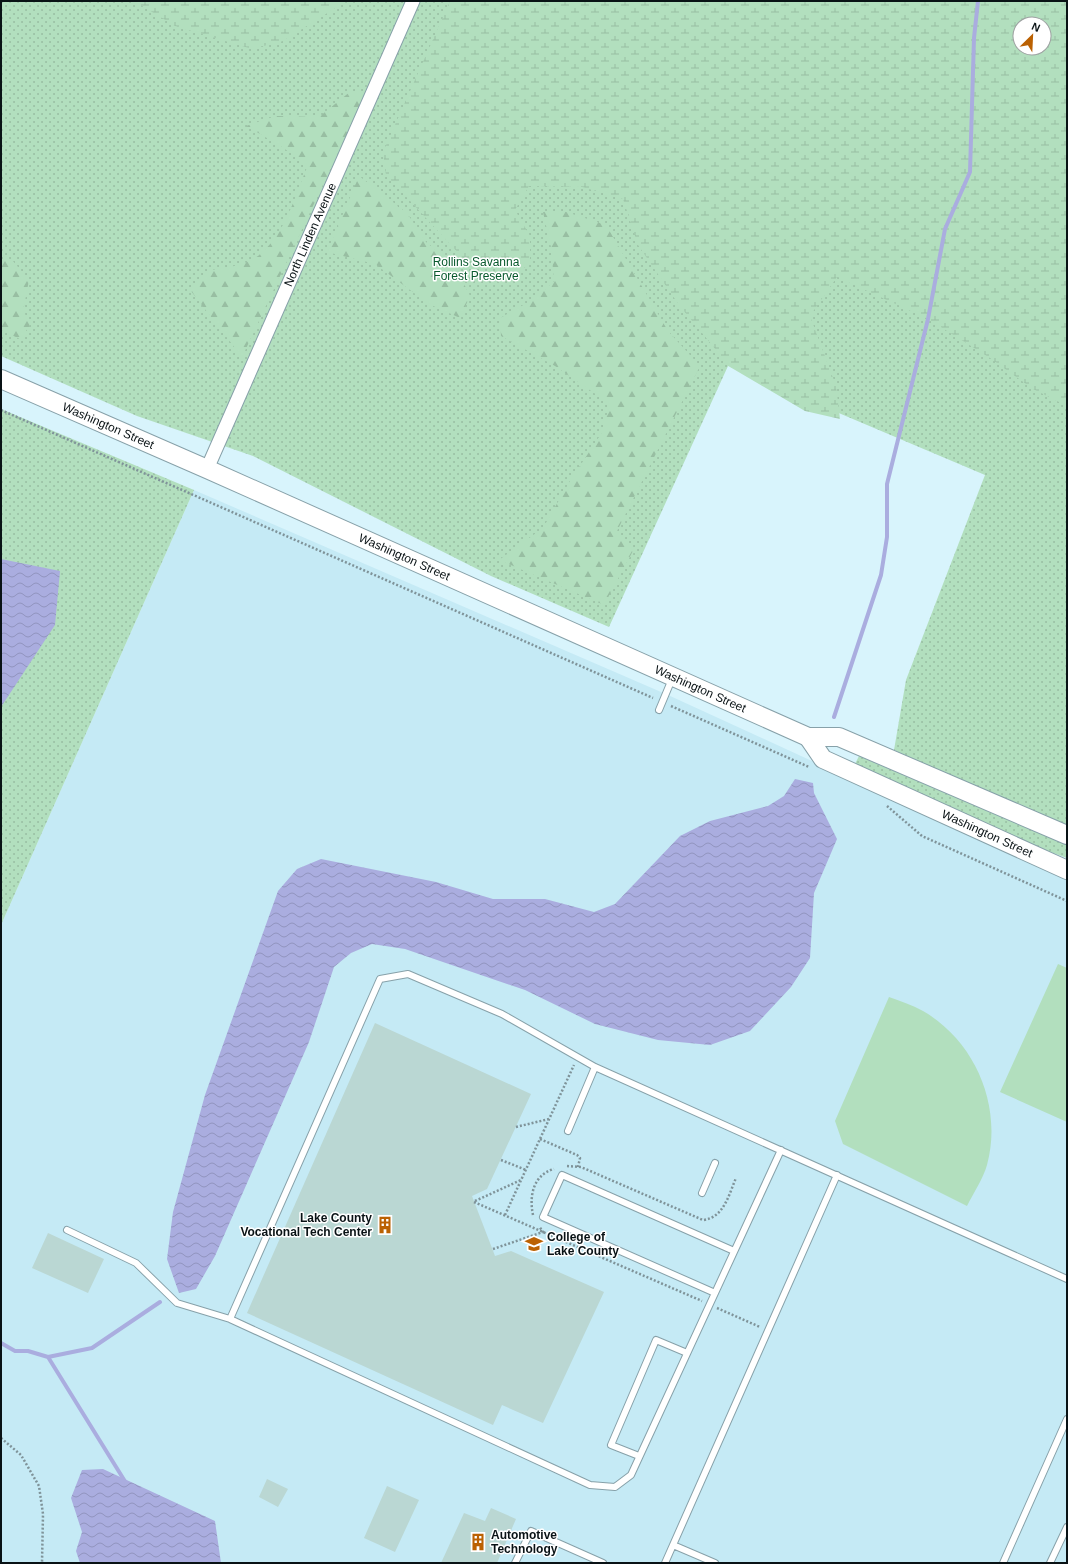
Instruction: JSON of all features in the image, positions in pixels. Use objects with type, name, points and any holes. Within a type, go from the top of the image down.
[{"type":"main road","name":"Washington Street","points":[[1,378],[207,468],[808,737],[839,736],[1067,835]]},
{"type":"main road","name":"Washington Street","points":[[808,737],[823,759],[1067,870]]},
{"type":"street","name":"North Linden Avenue","points":[[207,468],[413,1]]},
{"type":"lane","points":[[659,710],[673,677]]},
{"type":"lane","points":[[230,1319],[380,979],[408,974],[502,1014],[595,1066],[1067,1279]]},
{"type":"lane","points":[[568,1131],[595,1066]]},
{"type":"lane","points":[[67,1230],[136,1263],[177,1303],[230,1319],[590,1485],[615,1487],[631,1475],[781,1150]]},
{"type":"lane","points":[[702,1193],[715,1163]]},
{"type":"lane","points":[[715,1293],[544,1217],[562,1175],[734,1251]]},
{"type":"lane","points":[[665,1563],[837,1175]]},
{"type":"lane","points":[[639,1456],[611,1445],[656,1340],[687,1353]]},
{"type":"lane","points":[[1003,1563],[1067,1419]]},
{"type":"lane","points":[[1050,1563],[1067,1527]]},
{"type":"lane","points":[[515,1563],[530,1531],[603,1563]]},
{"type":"lane","points":[[673,1544],[715,1563]]},
{"type":"path","points":[[1,410],[809,767]]},
{"type":"path","points":[[885,804],[902,821],[922,836],[1067,901]]},
{"type":"path","points":[[505,1215],[578,1057]]},
{"type":"path","points":[[516,1127],[549,1119]]},
{"type":"path","points":[[540,1139],[580,1158],[578,1167]]},
{"type":"path","points":[[501,1160],[526,1170]]},
{"type":"path","points":[[522,1180],[474,1202],[710,1304],[768,1331]]},
{"type":"path","points":[[492,1249],[543,1232]]},
{"type":"path","points":[[1,1438],[21,1455],[39,1486],[43,1514],[44,1540],[42,1563]]},
{"type":"shaded area","name":"College of Lake County","points":[[194,490],[668,695],[1067,878],[1067,1563],[1,1563],[1,925]]},
{"type":"green space","name":"Rollins Savanna Forest Preserve","points":[[1,1],[1067,1],[1067,829],[894,750],[906,680],[985,475],[728,366],[609,627],[491,576],[253,456],[137,416],[1,356]]},
{"type":"green space","points":[[134,1],[343,1],[340,5],[283,41],[252,49],[175,26]]},
{"type":"green space","points":[[450,1],[1067,1],[1067,406],[1033,389],[990,358],[928,319],[837,277],[810,316],[836,386],[840,419],[805,411],[730,367],[679,305],[638,245],[623,199],[582,187],[529,186],[515,210],[530,236],[530,264],[513,275],[463,258],[386,175],[383,152]]},
{"type":"green space","points":[[351,91],[367,91],[242,357],[191,291],[208,270],[227,268],[247,262],[258,256],[267,247],[282,226],[294,202],[308,165],[279,145],[246,126],[276,116],[319,117]]},
{"type":"green space","points":[[359,176],[407,213],[426,242],[455,266],[470,296],[460,318],[429,304],[375,264],[327,252]]},
{"type":"green space","points":[[563,211],[606,225],[668,331],[700,366],[616,533],[634,549],[604,605],[499,560],[543,528],[570,481],[601,434],[610,404],[555,366],[501,336],[500,318],[536,298],[554,281],[551,247],[543,212]]},
{"type":"green space","points":[[1,259],[12,260],[29,280],[23,311],[31,324],[20,339],[1,330]]},
{"type":"green space","points":[[1,409],[194,490],[1,925]]},
{"type":"green space","points":[[859,756],[1067,845],[1067,858],[1045,850],[855,764]]},
{"type":"green space","points":[[1058,964],[1067,968],[1067,1122],[1000,1092]]},
{"type":"green space","points":[[889,997],[923,1011],[941,1024],[957,1039],[970,1057],[980,1077],[987,1098],[991,1120],[991,1143],[987,1165],[967,1206],[843,1144],[835,1121]]},
{"type":"water","points":[[1,559],[60,571],[55,625],[1,707]]},
{"type":"water","points":[[795,779],[813,783],[814,793],[837,839],[814,893],[810,958],[791,987],[750,1031],[710,1045],[658,1040],[595,1024],[525,990],[405,949],[372,944],[351,953],[334,967],[309,1042],[215,1256],[196,1289],[179,1293],[167,1259],[173,1212],[205,1095],[278,891],[297,869],[321,859],[436,882],[493,899],[545,899],[594,912],[615,904],[680,836],[710,821],[768,806],[784,796]]},
{"type":"water","points":[[103,1469],[215,1521],[221,1563],[80,1563],[76,1551],[82,1532],[71,1498],[82,1470]]},
{"type":"building","name":"Lake County Vocational Tech Center","points":[[375,1023],[531,1094],[487,1189],[472,1196],[495,1256],[511,1251],[604,1292],[543,1423],[502,1405],[493,1425],[247,1313]]},
{"type":"building","points":[[48,1233],[104,1259],[88,1293],[32,1268]]},
{"type":"building","points":[[267,1479],[288,1489],[278,1507],[259,1497]]},
{"type":"building","points":[[387,1486],[419,1500],[395,1552],[364,1538]]},
{"type":"building","name":"Automotive Technology","points":[[491,1508],[516,1519],[497,1563],[441,1563],[464,1513],[485,1521]]},
{"type":"waterway","points":[[834,717],[881,575],[887,537],[887,484],[928,319],[945,229],[970,172],[974,38],[978,1]]},
{"type":"waterway","points":[[1,1343],[15,1351],[28,1351],[48,1357],[92,1348],[160,1302]]},
{"type":"waterway","points":[[48,1357],[126,1483]]},
{"type":"place","name":"Lake County Vocational Tech Center","points":[[385,1225]]},
{"type":"place","name":"College of Lake County","points":[[534,1244]]},
{"type":"place","name":"Automotive Technology","points":[[478,1542]]}]
